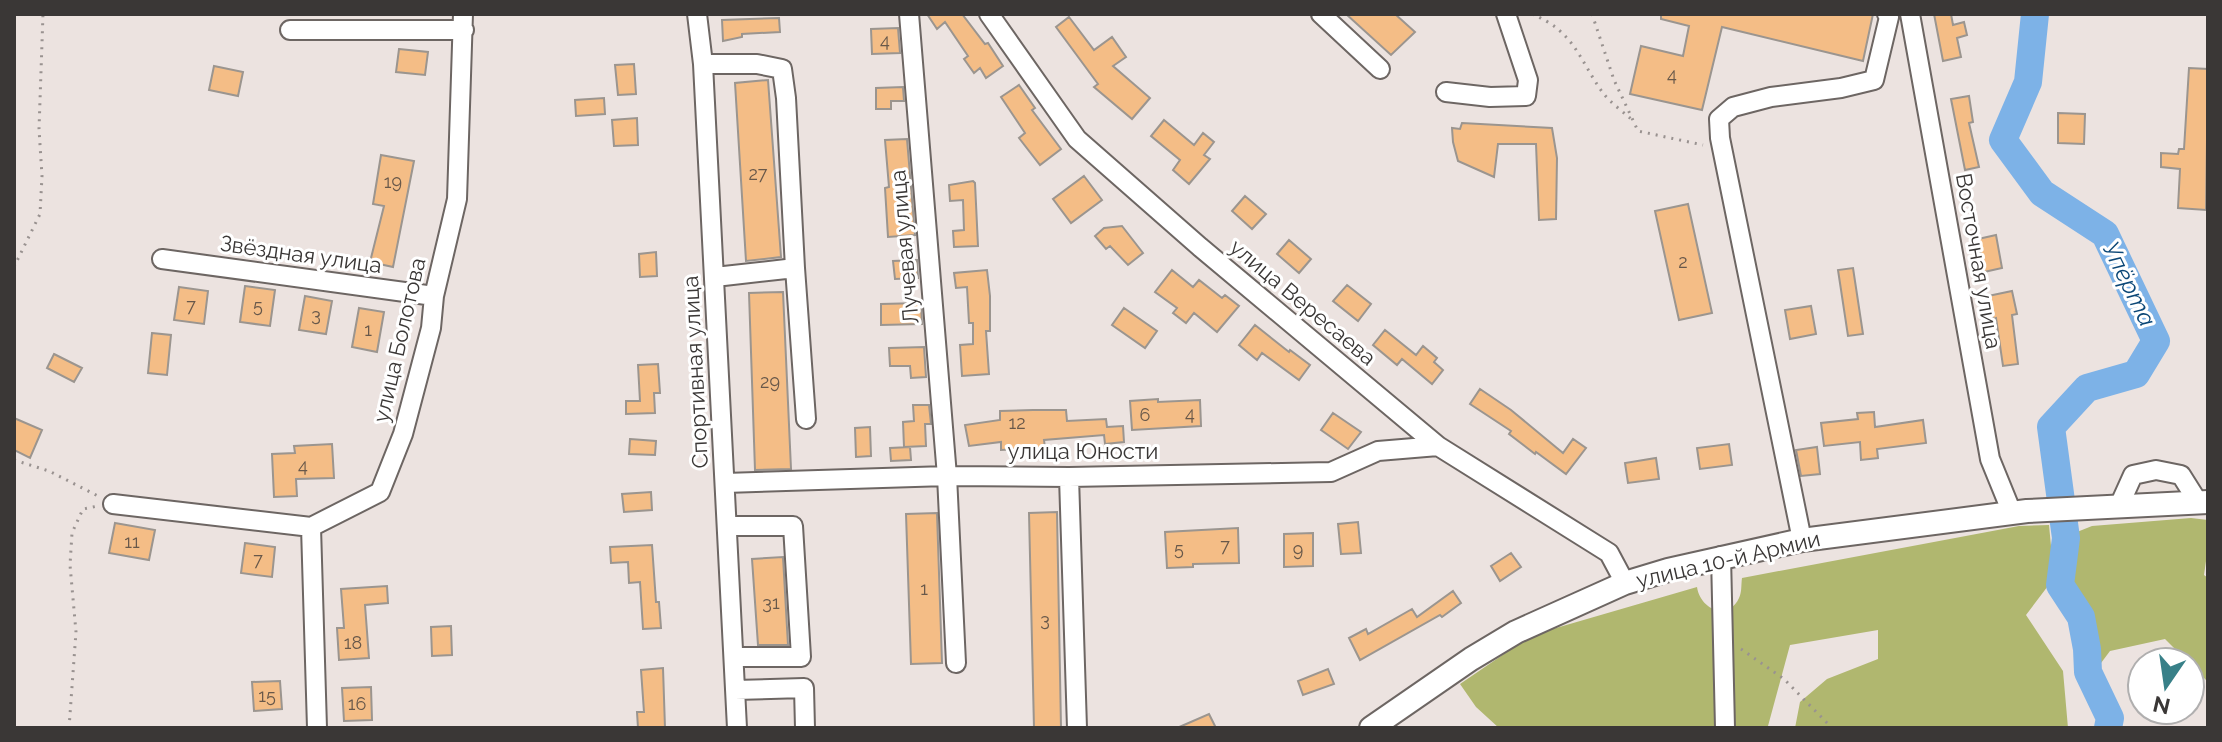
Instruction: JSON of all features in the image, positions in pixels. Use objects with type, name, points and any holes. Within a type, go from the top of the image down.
[{"type":"main road","points":[[2114,506],[2203,502]]},
{"type":"main road","name":"улица 10-й Армии","points":[[1381,725],[1471,659],[1516,632],[1625,583],[1721,556],[1802,540],[2020,512],[2114,506]]},
{"type":"street","name":"Спортивная улица","points":[[697,14],[703,64],[715,277],[737,728]]},
{"type":"street","name":"Лучевая улица","points":[[909,14],[947,476],[956,663]]},
{"type":"street","name":"улица Вересаева","points":[[989,14],[1077,139],[1200,247],[1438,446],[1609,553],[1625,583]]},
{"type":"street","points":[[1321,14],[1380,69]]},
{"type":"street","points":[[1446,92],[1490,97],[1526,96],[1528,80],[1506,14]]},
{"type":"street","points":[[1802,540],[1721,144],[1719,119],[1733,107],[1771,97],[1841,88],[1874,80],[1889,17],[1887,14]]},
{"type":"street","name":"Восточная улица","points":[[1910,14],[1990,459],[2020,512]]},
{"type":"street","points":[[290,30],[464,22]]},
{"type":"street","name":"улица Болотова","points":[[311,527],[380,492],[403,434],[431,328],[434,296],[457,199],[464,22]]},
{"type":"street","points":[[703,64],[757,64],[782,69],[806,419]]},
{"type":"street","name":"Звёздная улица","points":[[162,259],[434,296]]},
{"type":"street","points":[[715,277],[795,268]]},
{"type":"street","name":"улица Юности","points":[[725,483],[947,476],[1331,472],[1378,451],[1438,446]]},
{"type":"street","points":[[2114,506],[2133,475],[2156,470],[2181,475],[2203,502]]},
{"type":"street","points":[[1069,477],[1077,728]]},
{"type":"street","points":[[113,504],[311,527],[317,728]]},
{"type":"street","points":[[727,526],[793,526],[801,657],[734,657]]},
{"type":"street","points":[[1721,556],[1725,728]]},
{"type":"street","points":[[735,690],[804,688],[805,728]]},
{"type":"path","points":[[14,267],[40,214],[43,14]]},
{"type":"path","points":[[1532,14],[1553,23],[1572,41],[1604,94],[1633,120]]},
{"type":"path","points":[[1592,14],[1614,80],[1638,131],[1721,144]]},
{"type":"path","points":[[14,460],[49,471],[113,504]]},
{"type":"path","points":[[69,728],[76,632],[70,565],[72,533],[83,509],[113,504]]},
{"type":"path","points":[[1723,637],[1784,679],[1832,728]]},
{"type":"green space","points":[[2191,518],[2208,520],[2204,575],[2208,578],[2208,682],[2206,646],[2172,646],[2165,639],[2110,651],[2083,687],[2068,560],[2072,534],[2092,526]]},
{"type":"green space","points":[[2049,525],[2054,578],[2026,615],[2063,671],[2068,728],[1795,728],[1800,702],[1827,679],[1878,659],[1878,630],[1790,645],[1768,726],[1770,728],[1499,728],[1476,707],[1460,684],[1532,635],[1697,587],[1699,595],[1709,606],[1715,610],[1728,610],[1739,598],[1742,578],[2019,526]]},
{"type":"building","points":[[927,14],[962,14],[985,44],[988,43],[1003,66],[986,78],[980,68],[974,73],[964,59],[968,56],[945,22],[937,29]]},
{"type":"building","points":[[1346,14],[1395,14],[1415,32],[1391,55]]},
{"type":"building","points":[[1661,14],[1873,14],[1863,61],[1722,27],[1702,110],[1630,94],[1641,46],[1683,56],[1689,26],[1661,19]]},
{"type":"building","points":[[1934,14],[1951,14],[1953,25],[1964,22],[1967,35],[1957,38],[1961,57],[1943,61]]},
{"type":"building","points":[[1069,17],[1094,50],[1112,37],[1126,57],[1113,66],[1150,98],[1132,119],[1094,87],[1098,84],[1056,27]]},
{"type":"building","points":[[779,18],[780,32],[742,34],[742,37],[723,41],[722,20]]},
{"type":"building","points":[[898,28],[900,53],[872,54],[871,29]]},
{"type":"building","points":[[399,49],[428,52],[425,75],[396,72]]},
{"type":"building","points":[[634,64],[636,94],[618,95],[615,65]]},
{"type":"building","points":[[214,66],[243,72],[238,96],[209,90]]},
{"type":"building","points":[[2189,68],[2208,69],[2206,210],[2178,208],[2180,169],[2161,167],[2161,153],[2178,154],[2179,149],[2184,149]]},
{"type":"building","points":[[768,80],[781,257],[746,261],[735,83]]},
{"type":"building","points":[[1019,85],[1035,108],[1032,110],[1061,149],[1040,165],[1019,138],[1025,133],[1001,97]]},
{"type":"building","points":[[903,87],[904,101],[891,101],[891,109],[876,109],[876,88]]},
{"type":"building","points":[[1969,96],[1973,122],[1969,123],[1979,167],[1965,170],[1951,99]]},
{"type":"building","points":[[604,98],[605,114],[576,116],[575,100]]},
{"type":"building","points":[[2058,113],[2085,114],[2084,144],[2058,143]]},
{"type":"building","points":[[637,118],[638,145],[614,146],[612,120]]},
{"type":"building","points":[[1164,120],[1194,145],[1203,133],[1214,142],[1204,155],[1210,159],[1189,184],[1173,170],[1180,160],[1151,136]]},
{"type":"building","points":[[1462,123],[1552,128],[1557,158],[1556,219],[1539,220],[1536,144],[1498,144],[1494,177],[1458,161],[1452,128],[1460,129]]},
{"type":"building","points":[[907,139],[915,235],[888,237],[885,188],[889,187],[885,140]]},
{"type":"building","points":[[381,155],[414,161],[393,267],[370,262],[384,206],[373,204]]},
{"type":"building","points":[[1084,176],[1102,200],[1071,223],[1053,199]]},
{"type":"building","points":[[973,181],[978,246],[954,247],[953,231],[964,230],[963,200],[950,201],[949,185]]},
{"type":"building","points":[[1245,196],[1266,214],[1252,229],[1232,211]]},
{"type":"building","points":[[1688,204],[1712,313],[1679,320],[1655,211]]},
{"type":"building","points":[[1122,226],[1143,253],[1128,265],[1110,246],[1106,249],[1095,236],[1104,228]]},
{"type":"building","points":[[1996,235],[2002,268],[1984,272],[1978,239]]},
{"type":"building","points":[[1289,240],[1311,259],[1299,273],[1277,254]]},
{"type":"building","points":[[656,252],[657,276],[640,277],[639,254]]},
{"type":"building","points":[[917,260],[918,278],[895,279],[893,261]]},
{"type":"building","points":[[1853,268],[1863,334],[1848,336],[1838,270]]},
{"type":"building","points":[[987,270],[990,296],[990,331],[986,331],[989,374],[962,376],[960,345],[973,344],[973,323],[969,323],[967,287],[956,288],[954,273]]},
{"type":"building","points":[[1172,270],[1193,287],[1199,280],[1222,298],[1225,295],[1239,306],[1217,332],[1194,313],[1186,323],[1173,313],[1177,308],[1155,292]]},
{"type":"building","points":[[1347,285],[1371,304],[1358,321],[1333,301]]},
{"type":"building","points":[[245,286],[275,290],[270,326],[240,322]]},
{"type":"building","points":[[179,287],[208,291],[204,324],[174,320]]},
{"type":"building","points":[[2012,291],[2017,314],[2012,315],[2018,364],[2003,366],[1996,318],[1993,319],[1988,296]]},
{"type":"building","points":[[783,292],[791,469],[755,470],[749,293]]},
{"type":"building","points":[[305,296],[332,301],[326,334],[299,330]]},
{"type":"building","points":[[921,303],[922,324],[881,325],[881,304]]},
{"type":"building","points":[[1811,306],[1816,334],[1790,339],[1785,310]]},
{"type":"building","points":[[359,308],[384,312],[377,352],[352,347]]},
{"type":"building","points":[[1124,308],[1157,331],[1145,348],[1112,325]]},
{"type":"building","points":[[1255,325],[1310,365],[1299,380],[1262,353],[1257,360],[1239,345]]},
{"type":"building","points":[[1385,330],[1416,355],[1423,346],[1437,358],[1434,362],[1443,370],[1432,384],[1402,359],[1397,365],[1373,345]]},
{"type":"building","points":[[152,333],[171,335],[167,375],[148,373]]},
{"type":"building","points":[[924,347],[926,377],[911,378],[910,366],[890,366],[889,348]]},
{"type":"building","points":[[54,354],[82,368],[74,382],[47,368]]},
{"type":"building","points":[[658,364],[660,393],[654,393],[655,413],[626,414],[626,401],[640,401],[638,365]]},
{"type":"building","points":[[1480,389],[1563,453],[1573,439],[1586,448],[1566,474],[1470,404]]},
{"type":"building","points":[[1158,399],[1158,402],[1200,400],[1201,426],[1132,430],[1130,401]]},
{"type":"building","points":[[913,405],[929,405],[931,424],[925,424],[926,446],[904,447],[903,422],[914,421]]},
{"type":"building","points":[[1066,410],[1067,421],[1106,419],[1107,427],[1123,426],[1124,442],[1105,444],[1104,435],[1044,440],[1045,448],[1001,450],[1001,442],[969,446],[965,425],[1000,420],[1000,411]]},
{"type":"building","points":[[1874,412],[1875,427],[1923,420],[1926,443],[1877,449],[1878,458],[1861,460],[1860,442],[1824,446],[1821,423],[1858,419],[1857,413]]},
{"type":"building","points":[[1333,413],[1361,432],[1348,449],[1321,430]]},
{"type":"building","points":[[14,418],[42,430],[30,458],[14,450]]},
{"type":"building","points":[[870,427],[871,456],[856,457],[855,428]]},
{"type":"building","points":[[630,439],[656,441],[655,455],[629,454]]},
{"type":"building","points":[[332,444],[334,478],[296,479],[297,496],[274,497],[272,454],[295,453],[294,446]]},
{"type":"building","points":[[1729,444],[1732,465],[1700,469],[1697,448]]},
{"type":"building","points":[[910,447],[911,460],[891,461],[890,448]]},
{"type":"building","points":[[1817,447],[1820,474],[1801,476],[1796,450]]},
{"type":"building","points":[[1656,458],[1659,479],[1628,483],[1625,463]]},
{"type":"building","points":[[651,492],[652,510],[624,512],[622,494]]},
{"type":"building","points":[[1057,512],[1061,728],[1034,728],[1029,513]]},
{"type":"building","points":[[937,513],[942,663],[911,664],[906,514]]},
{"type":"building","points":[[1358,522],[1361,553],[1341,554],[1338,524]]},
{"type":"building","points":[[115,523],[155,530],[149,560],[109,553]]},
{"type":"building","points":[[1238,528],[1239,563],[1167,568],[1165,532]]},
{"type":"building","points":[[1313,533],[1313,566],[1284,567],[1284,534]]},
{"type":"building","points":[[245,543],[275,547],[272,577],[241,573]]},
{"type":"building","points":[[652,545],[661,628],[643,629],[640,582],[629,583],[628,562],[611,563],[610,547]]},
{"type":"building","points":[[1511,553],[1521,567],[1500,581],[1491,566]]},
{"type":"building","points":[[783,557],[788,645],[758,645],[752,559]]},
{"type":"building","points":[[387,586],[388,603],[365,605],[369,658],[339,660],[337,628],[344,628],[341,589]]},
{"type":"building","points":[[1453,591],[1461,603],[1442,617],[1440,615],[1360,660],[1349,638],[1366,629],[1368,634],[1412,609],[1417,617]]},
{"type":"building","points":[[451,626],[452,655],[432,656],[431,627]]},
{"type":"building","points":[[663,668],[665,728],[638,728],[637,712],[644,712],[641,670]]},
{"type":"building","points":[[1328,669],[1334,684],[1303,695],[1298,681]]},
{"type":"building","points":[[280,681],[282,709],[254,711],[252,682]]},
{"type":"building","points":[[371,687],[372,720],[344,721],[342,688]]},
{"type":"building","points":[[1209,714],[1216,728],[1177,728]]},
{"type":"waterway","name":"Упёрта","points":[[2035,14],[2028,82],[2003,140],[2042,193],[2105,234],[2156,341],[2136,374],[2087,388],[2051,427],[2066,538],[2060,585],[2081,617],[2088,672],[2110,718],[2108,728]]}]
